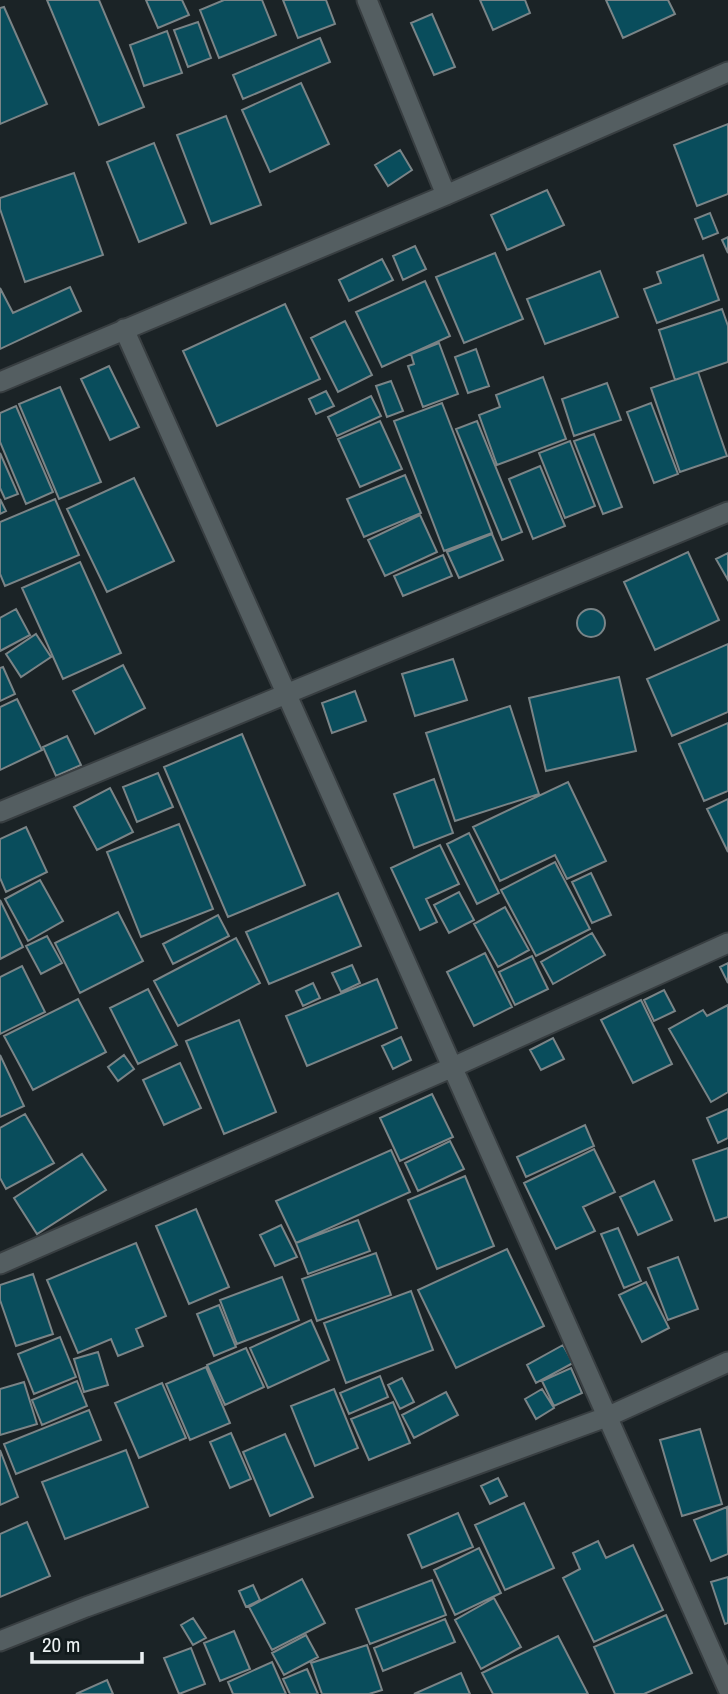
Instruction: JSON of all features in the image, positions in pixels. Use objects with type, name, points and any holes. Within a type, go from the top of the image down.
[{"type":"street","points":[[367,0],[446,195]]},
{"type":"street","points":[[0,382],[446,195],[728,72]]},
{"type":"street","points":[[124,329],[728,1689]]},
{"type":"street","points":[[0,812],[728,512]]},
{"type":"street","points":[[0,1264],[453,1068],[728,943]]},
{"type":"street","points":[[0,1641],[609,1416],[728,1362]]},
{"type":"building","points":[[47,0],[99,0],[144,107],[99,125]]},
{"type":"building","points":[[146,0],[182,0],[189,15],[158,28]]},
{"type":"building","points":[[224,0],[262,0],[276,35],[219,58],[200,10]]},
{"type":"building","points":[[283,0],[326,0],[335,24],[298,38]]},
{"type":"building","points":[[480,0],[525,0],[530,13],[493,30]]},
{"type":"building","points":[[606,0],[668,0],[675,14],[623,38]]},
{"type":"building","points":[[4,7],[47,104],[0,124],[0,8]]},
{"type":"building","points":[[432,14],[455,67],[434,75],[411,23]]},
{"type":"building","points":[[198,22],[211,58],[188,67],[174,30]]},
{"type":"building","points":[[167,31],[182,73],[144,86],[130,45]]},
{"type":"building","points":[[320,38],[330,62],[243,99],[233,75]]},
{"type":"building","points":[[301,83],[329,144],[270,172],[242,110]]},
{"type":"building","points":[[226,116],[261,205],[211,224],[177,135]]},
{"type":"building","points":[[728,124],[728,194],[697,206],[674,145]]},
{"type":"building","points":[[154,143],[186,223],[139,242],[107,162]]},
{"type":"building","points":[[400,150],[412,170],[388,186],[375,165]]},
{"type":"building","points":[[74,173],[103,255],[25,282],[0,209],[0,198]]},
{"type":"building","points":[[547,190],[564,225],[507,250],[491,215]]},
{"type":"building","points":[[710,213],[718,233],[703,239],[695,219]]},
{"type":"building","points":[[728,237],[728,253],[722,240]]},
{"type":"building","points":[[415,246],[426,269],[403,280],[393,256]]},
{"type":"building","points":[[495,253],[523,319],[464,343],[436,277]]},
{"type":"building","points":[[703,255],[719,300],[657,323],[644,289],[661,283],[657,272]]},
{"type":"building","points":[[382,259],[393,280],[349,301],[339,280]]},
{"type":"building","points":[[600,271],[618,317],[545,344],[527,299]]},
{"type":"building","points":[[425,281],[450,336],[382,367],[356,312]]},
{"type":"building","points":[[70,287],[81,311],[0,349],[0,288],[13,313]]},
{"type":"building","points":[[285,304],[320,379],[217,426],[183,351]]},
{"type":"building","points":[[722,309],[728,326],[728,362],[675,380],[659,330]]},
{"type":"building","points":[[345,321],[372,375],[338,392],[311,338]]},
{"type":"building","points":[[439,343],[458,394],[423,407],[408,366],[414,364],[411,354]]},
{"type":"building","points":[[476,349],[489,386],[468,393],[455,357]]},
{"type":"building","points":[[109,366],[139,427],[110,440],[81,379]]},
{"type":"building","points":[[698,372],[727,456],[680,472],[651,388]]},
{"type":"building","points":[[543,377],[566,439],[497,465],[479,415],[500,407],[496,395]]},
{"type":"building","points":[[391,381],[403,411],[387,417],[376,386]]},
{"type":"building","points":[[607,383],[621,420],[574,436],[562,399]]},
{"type":"building","points":[[60,387],[101,482],[59,499],[19,404]]},
{"type":"building","points":[[326,391],[334,406],[316,414],[309,399]]},
{"type":"building","points":[[371,396],[381,416],[337,436],[328,417]]},
{"type":"building","points":[[442,403],[492,533],[444,551],[394,421]]},
{"type":"building","points":[[651,403],[678,474],[654,483],[627,412]]},
{"type":"building","points":[[16,406],[53,492],[26,504],[0,442],[0,413]]},
{"type":"building","points":[[380,421],[402,469],[360,487],[338,439]]},
{"type":"building","points":[[477,421],[522,532],[502,540],[456,429]]},
{"type":"building","points":[[594,434],[622,507],[603,514],[574,441]]},
{"type":"building","points":[[570,441],[595,506],[565,518],[539,453]]},
{"type":"building","points":[[0,453],[18,494],[5,499],[0,488]]},
{"type":"building","points":[[540,466],[565,526],[533,539],[509,479]]},
{"type":"building","points":[[405,475],[421,513],[364,537],[347,499]]},
{"type":"building","points":[[134,478],[174,561],[107,592],[67,509]]},
{"type":"building","points":[[0,499],[6,511],[0,514]]},
{"type":"building","points":[[55,499],[79,555],[5,586],[0,574],[0,522]]},
{"type":"building","points":[[420,515],[437,552],[385,576],[368,540]]},
{"type":"building","points":[[492,534],[503,560],[459,578],[447,552]]},
{"type":"building","points":[[688,552],[719,620],[655,650],[624,582]]},
{"type":"building","points":[[728,553],[728,580],[716,559]]},
{"type":"building","points":[[443,555],[452,576],[403,596],[394,576]]},
{"type":"building","points":[[80,562],[121,653],[63,679],[22,588]]},
{"type":"building","points":[[16,609],[30,635],[0,651],[0,618]]},
{"type":"building","points":[[591,609],[601,613],[605,623],[601,633],[591,637],[581,633],[577,623],[581,613]]},
{"type":"building","points":[[36,634],[51,657],[21,677],[6,654]]},
{"type":"building","points":[[728,644],[728,712],[672,736],[647,679]]},
{"type":"building","points":[[453,659],[467,700],[415,716],[402,674]]},
{"type":"building","points":[[123,665],[145,708],[95,734],[73,691]]},
{"type":"building","points":[[3,667],[15,694],[0,701],[0,668]]},
{"type":"building","points":[[619,677],[636,751],[546,771],[529,698]]},
{"type":"building","points":[[355,691],[366,721],[332,733],[322,703]]},
{"type":"building","points":[[17,699],[42,750],[0,770],[0,707]]},
{"type":"building","points":[[510,706],[539,794],[455,821],[426,733]]},
{"type":"building","points":[[728,723],[728,791],[704,801],[679,744]]},
{"type":"building","points":[[242,734],[305,885],[228,917],[164,767]]},
{"type":"building","points":[[67,736],[81,765],[56,776],[43,747]]},
{"type":"building","points":[[158,773],[173,807],[137,822],[123,787]]},
{"type":"building","points":[[434,779],[453,833],[414,848],[394,794]]},
{"type":"building","points":[[568,782],[606,861],[567,879],[555,855],[500,881],[473,827]]},
{"type":"building","points":[[110,788],[133,832],[97,850],[74,807]]},
{"type":"building","points":[[728,799],[728,852],[707,809]]},
{"type":"building","points":[[179,824],[213,909],[141,937],[107,852]]},
{"type":"building","points":[[26,827],[47,872],[6,892],[0,878],[0,839]]},
{"type":"building","points":[[469,833],[499,893],[477,904],[447,844]]},
{"type":"building","points":[[440,845],[459,884],[426,899],[437,922],[420,930],[391,868]]},
{"type":"building","points":[[555,862],[590,929],[536,956],[501,890]]},
{"type":"building","points":[[591,873],[611,915],[592,923],[572,882]]},
{"type":"building","points":[[40,880],[63,921],[28,941],[5,899]]},
{"type":"building","points":[[459,892],[474,920],[449,933],[434,905]]},
{"type":"building","points":[[338,893],[361,946],[269,984],[246,932]]},
{"type":"building","points":[[0,900],[23,947],[0,959]]},
{"type":"building","points":[[505,907],[529,950],[498,967],[474,924]]},
{"type":"building","points":[[118,912],[143,961],[80,993],[55,943]]},
{"type":"building","points":[[218,915],[229,936],[173,964],[163,944]]},
{"type":"building","points":[[592,933],[605,955],[553,984],[541,962]]},
{"type":"building","points":[[47,936],[62,963],[41,974],[26,946]]},
{"type":"building","points":[[236,938],[260,983],[178,1026],[154,981]]},
{"type":"building","points":[[485,953],[512,1007],[474,1026],[447,972]]},
{"type":"building","points":[[532,956],[548,989],[515,1005],[499,972]]},
{"type":"building","points":[[728,963],[728,983],[720,967]]},
{"type":"building","points":[[352,965],[360,983],[341,992],[332,973]]},
{"type":"building","points":[[22,966],[45,1012],[0,1034],[0,977]]},
{"type":"building","points":[[377,979],[397,1028],[307,1066],[286,1016]]},
{"type":"building","points":[[313,983],[320,998],[303,1006],[296,991]]},
{"type":"building","points":[[148,989],[177,1045],[138,1064],[110,1008]]},
{"type":"building","points":[[664,990],[675,1011],[654,1021],[644,1000]]},
{"type":"building","points":[[78,999],[106,1052],[33,1090],[4,1036]]},
{"type":"building","points":[[641,1000],[672,1064],[633,1083],[601,1020]]},
{"type":"building","points":[[728,1005],[728,1092],[711,1102],[669,1029],[703,1010],[707,1016]]},
{"type":"building","points":[[239,1020],[276,1112],[224,1134],[186,1041]]},
{"type":"building","points":[[401,1037],[411,1060],[393,1069],[382,1046]]},
{"type":"building","points":[[553,1038],[564,1059],[541,1070],[530,1050]]},
{"type":"building","points":[[0,1055],[24,1106],[0,1117]]},
{"type":"building","points":[[124,1055],[134,1069],[118,1081],[108,1067]]},
{"type":"building","points":[[180,1063],[201,1108],[164,1125],[143,1080]]},
{"type":"building","points":[[432,1094],[453,1137],[400,1161],[380,1118]]},
{"type":"building","points":[[728,1109],[728,1138],[718,1143],[707,1118]]},
{"type":"building","points":[[25,1114],[54,1163],[6,1189],[0,1178],[0,1128]]},
{"type":"building","points":[[585,1125],[594,1146],[526,1177],[517,1157]]},
{"type":"building","points":[[450,1141],[464,1169],[418,1191],[405,1163]]},
{"type":"building","points":[[728,1148],[728,1217],[715,1221],[693,1160]]},
{"type":"building","points":[[594,1149],[615,1192],[583,1207],[595,1231],[556,1249],[524,1183]]},
{"type":"building","points":[[391,1150],[410,1192],[296,1243],[276,1201]]},
{"type":"building","points":[[82,1154],[106,1190],[37,1234],[14,1198]]},
{"type":"building","points":[[465,1176],[494,1246],[437,1269],[408,1200]]},
{"type":"building","points":[[654,1181],[672,1220],[638,1235],[620,1197]]},
{"type":"building","points":[[196,1209],[229,1287],[189,1304],[156,1226]]},
{"type":"building","points":[[358,1220],[370,1251],[308,1274],[296,1243]]},
{"type":"building","points":[[281,1225],[297,1257],[275,1266],[260,1235]]},
{"type":"building","points":[[618,1228],[641,1281],[624,1288],[601,1234]]},
{"type":"building","points":[[136,1243],[166,1316],[136,1329],[143,1346],[118,1356],[111,1339],[78,1353],[47,1280]]},
{"type":"building","points":[[507,1249],[544,1326],[456,1368],[418,1290]]},
{"type":"building","points":[[376,1253],[391,1295],[317,1321],[302,1279]]},
{"type":"building","points":[[678,1257],[698,1309],[668,1320],[648,1268]]},
{"type":"building","points":[[33,1274],[53,1334],[16,1346],[0,1300],[0,1285]]},
{"type":"building","points":[[282,1277],[299,1320],[237,1344],[220,1300]]},
{"type":"building","points":[[646,1282],[669,1328],[642,1342],[619,1295]]},
{"type":"building","points":[[411,1291],[433,1350],[346,1383],[324,1323]]},
{"type":"building","points":[[219,1305],[236,1347],[214,1356],[197,1314]]},
{"type":"building","points":[[311,1320],[329,1360],[268,1388],[250,1348]]},
{"type":"building","points":[[60,1337],[76,1377],[34,1394],[18,1354]]},
{"type":"building","points":[[563,1345],[573,1363],[536,1383],[527,1365]]},
{"type":"building","points":[[246,1348],[264,1387],[225,1405],[207,1365]]},
{"type":"building","points":[[98,1352],[108,1385],[84,1392],[74,1359]]},
{"type":"building","points":[[206,1367],[230,1423],[190,1440],[166,1384]]},
{"type":"building","points":[[571,1368],[582,1393],[554,1406],[542,1381]]},
{"type":"building","points":[[380,1376],[388,1397],[349,1414],[340,1393]]},
{"type":"building","points":[[402,1378],[414,1402],[400,1409],[388,1385]]},
{"type":"building","points":[[77,1381],[87,1406],[42,1425],[32,1400]]},
{"type":"building","points":[[24,1382],[37,1424],[0,1435],[0,1389]]},
{"type":"building","points":[[162,1383],[186,1438],[139,1458],[115,1403]]},
{"type":"building","points":[[334,1389],[358,1448],[315,1466],[291,1406]]},
{"type":"building","points":[[542,1389],[554,1408],[536,1419],[525,1399]]},
{"type":"building","points":[[446,1392],[458,1415],[414,1438],[402,1415]]},
{"type":"building","points":[[393,1402],[410,1443],[369,1460],[351,1419]]},
{"type":"building","points":[[89,1410],[101,1440],[16,1474],[4,1444]]},
{"type":"building","points":[[700,1429],[722,1504],[682,1516],[660,1440]]},
{"type":"building","points":[[231,1433],[251,1479],[230,1488],[210,1442]]},
{"type":"building","points":[[285,1434],[313,1497],[270,1516],[243,1452]]},
{"type":"building","points":[[0,1450],[18,1497],[0,1505]]},
{"type":"building","points":[[126,1450],[148,1507],[65,1539],[42,1482]]},
{"type":"building","points":[[498,1478],[507,1496],[490,1504],[481,1486]]},
{"type":"building","points":[[524,1503],[554,1568],[505,1590],[475,1525]]},
{"type":"building","points":[[727,1507],[728,1554],[711,1561],[694,1520]]},
{"type":"building","points":[[458,1513],[473,1547],[422,1568],[408,1535]]},
{"type":"building","points":[[27,1522],[50,1576],[0,1597],[0,1534]]},
{"type":"building","points":[[598,1541],[606,1558],[633,1545],[663,1610],[594,1642],[563,1578],[580,1569],[573,1553]]},
{"type":"building","points":[[479,1548],[501,1593],[455,1615],[434,1570]]},
{"type":"building","points":[[728,1577],[728,1623],[725,1624],[711,1582]]},
{"type":"building","points":[[302,1579],[325,1623],[272,1650],[249,1607]]},
{"type":"building","points":[[432,1580],[446,1615],[370,1644],[356,1609]]},
{"type":"building","points":[[253,1585],[260,1600],[246,1607],[239,1591]]},
{"type":"building","points":[[494,1598],[521,1647],[481,1669],[455,1620]]},
{"type":"building","points":[[666,1615],[692,1673],[644,1694],[615,1694],[594,1647]]},
{"type":"building","points":[[193,1618],[206,1638],[193,1645],[181,1625]]},
{"type":"building","points":[[445,1619],[455,1642],[383,1671],[374,1648]]},
{"type":"building","points":[[234,1631],[250,1669],[220,1681],[204,1643]]},
{"type":"building","points":[[306,1635],[318,1657],[284,1675],[272,1653]]},
{"type":"building","points":[[558,1636],[588,1694],[493,1694],[482,1673]]},
{"type":"building","points":[[367,1645],[382,1690],[369,1694],[322,1694],[311,1663]]},
{"type":"building","points":[[191,1648],[205,1684],[179,1694],[164,1658]]},
{"type":"building","points":[[272,1662],[286,1694],[233,1694],[228,1682]]},
{"type":"building","points":[[307,1669],[318,1694],[290,1694],[283,1679]]},
{"type":"building","points":[[461,1673],[470,1694],[414,1694]]},
{"type":"building","points":[[107,1680],[113,1694],[76,1694]]}]
